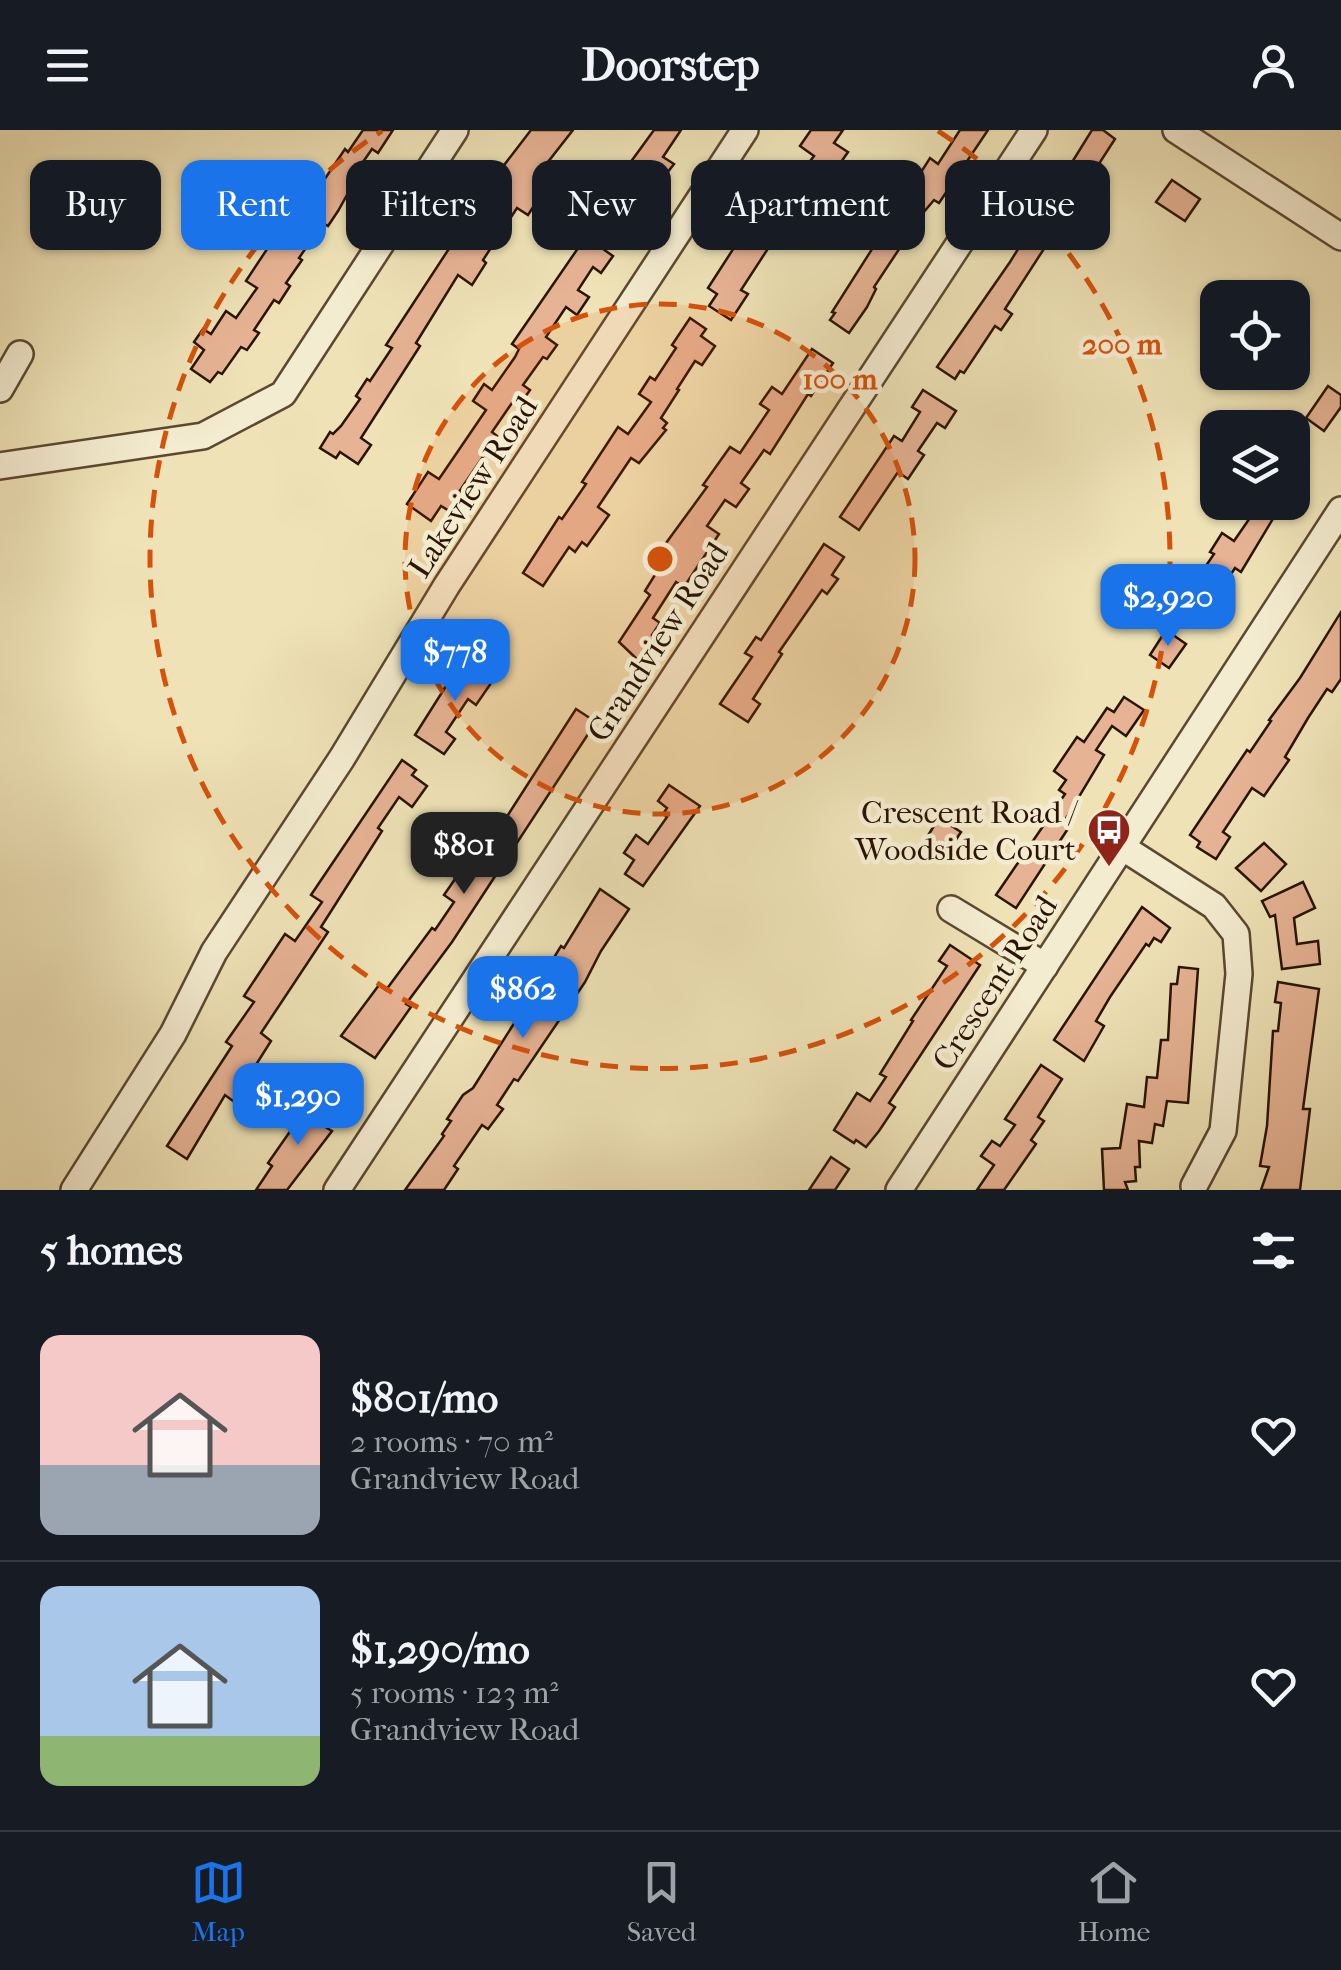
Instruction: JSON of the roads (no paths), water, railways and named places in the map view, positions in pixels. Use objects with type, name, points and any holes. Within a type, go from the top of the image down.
[{"type":"street","points":[[0,466],[202,436],[283,394],[455,130]]},
{"type":"street","name":"Lakeview Road","points":[[74,1190],[174,1034],[214,952],[745,130]]},
{"type":"street","name":"Grandview Road","points":[[337,1190],[1034,130]]},
{"type":"street","points":[[1176,130],[1341,236]]},
{"type":"street","points":[[0,389],[20,354]]},
{"type":"street","name":"Crescent Road","points":[[900,1190],[1341,510]]},
{"type":"street","points":[[1122,847],[1214,906],[1236,934],[1239,974],[1224,1131],[1194,1186]]},
{"type":"street","points":[[951,910],[1045,966]]},
{"type":"place","name":"Crescent Road / Woodside Court","points":[[1109,868]]}]
